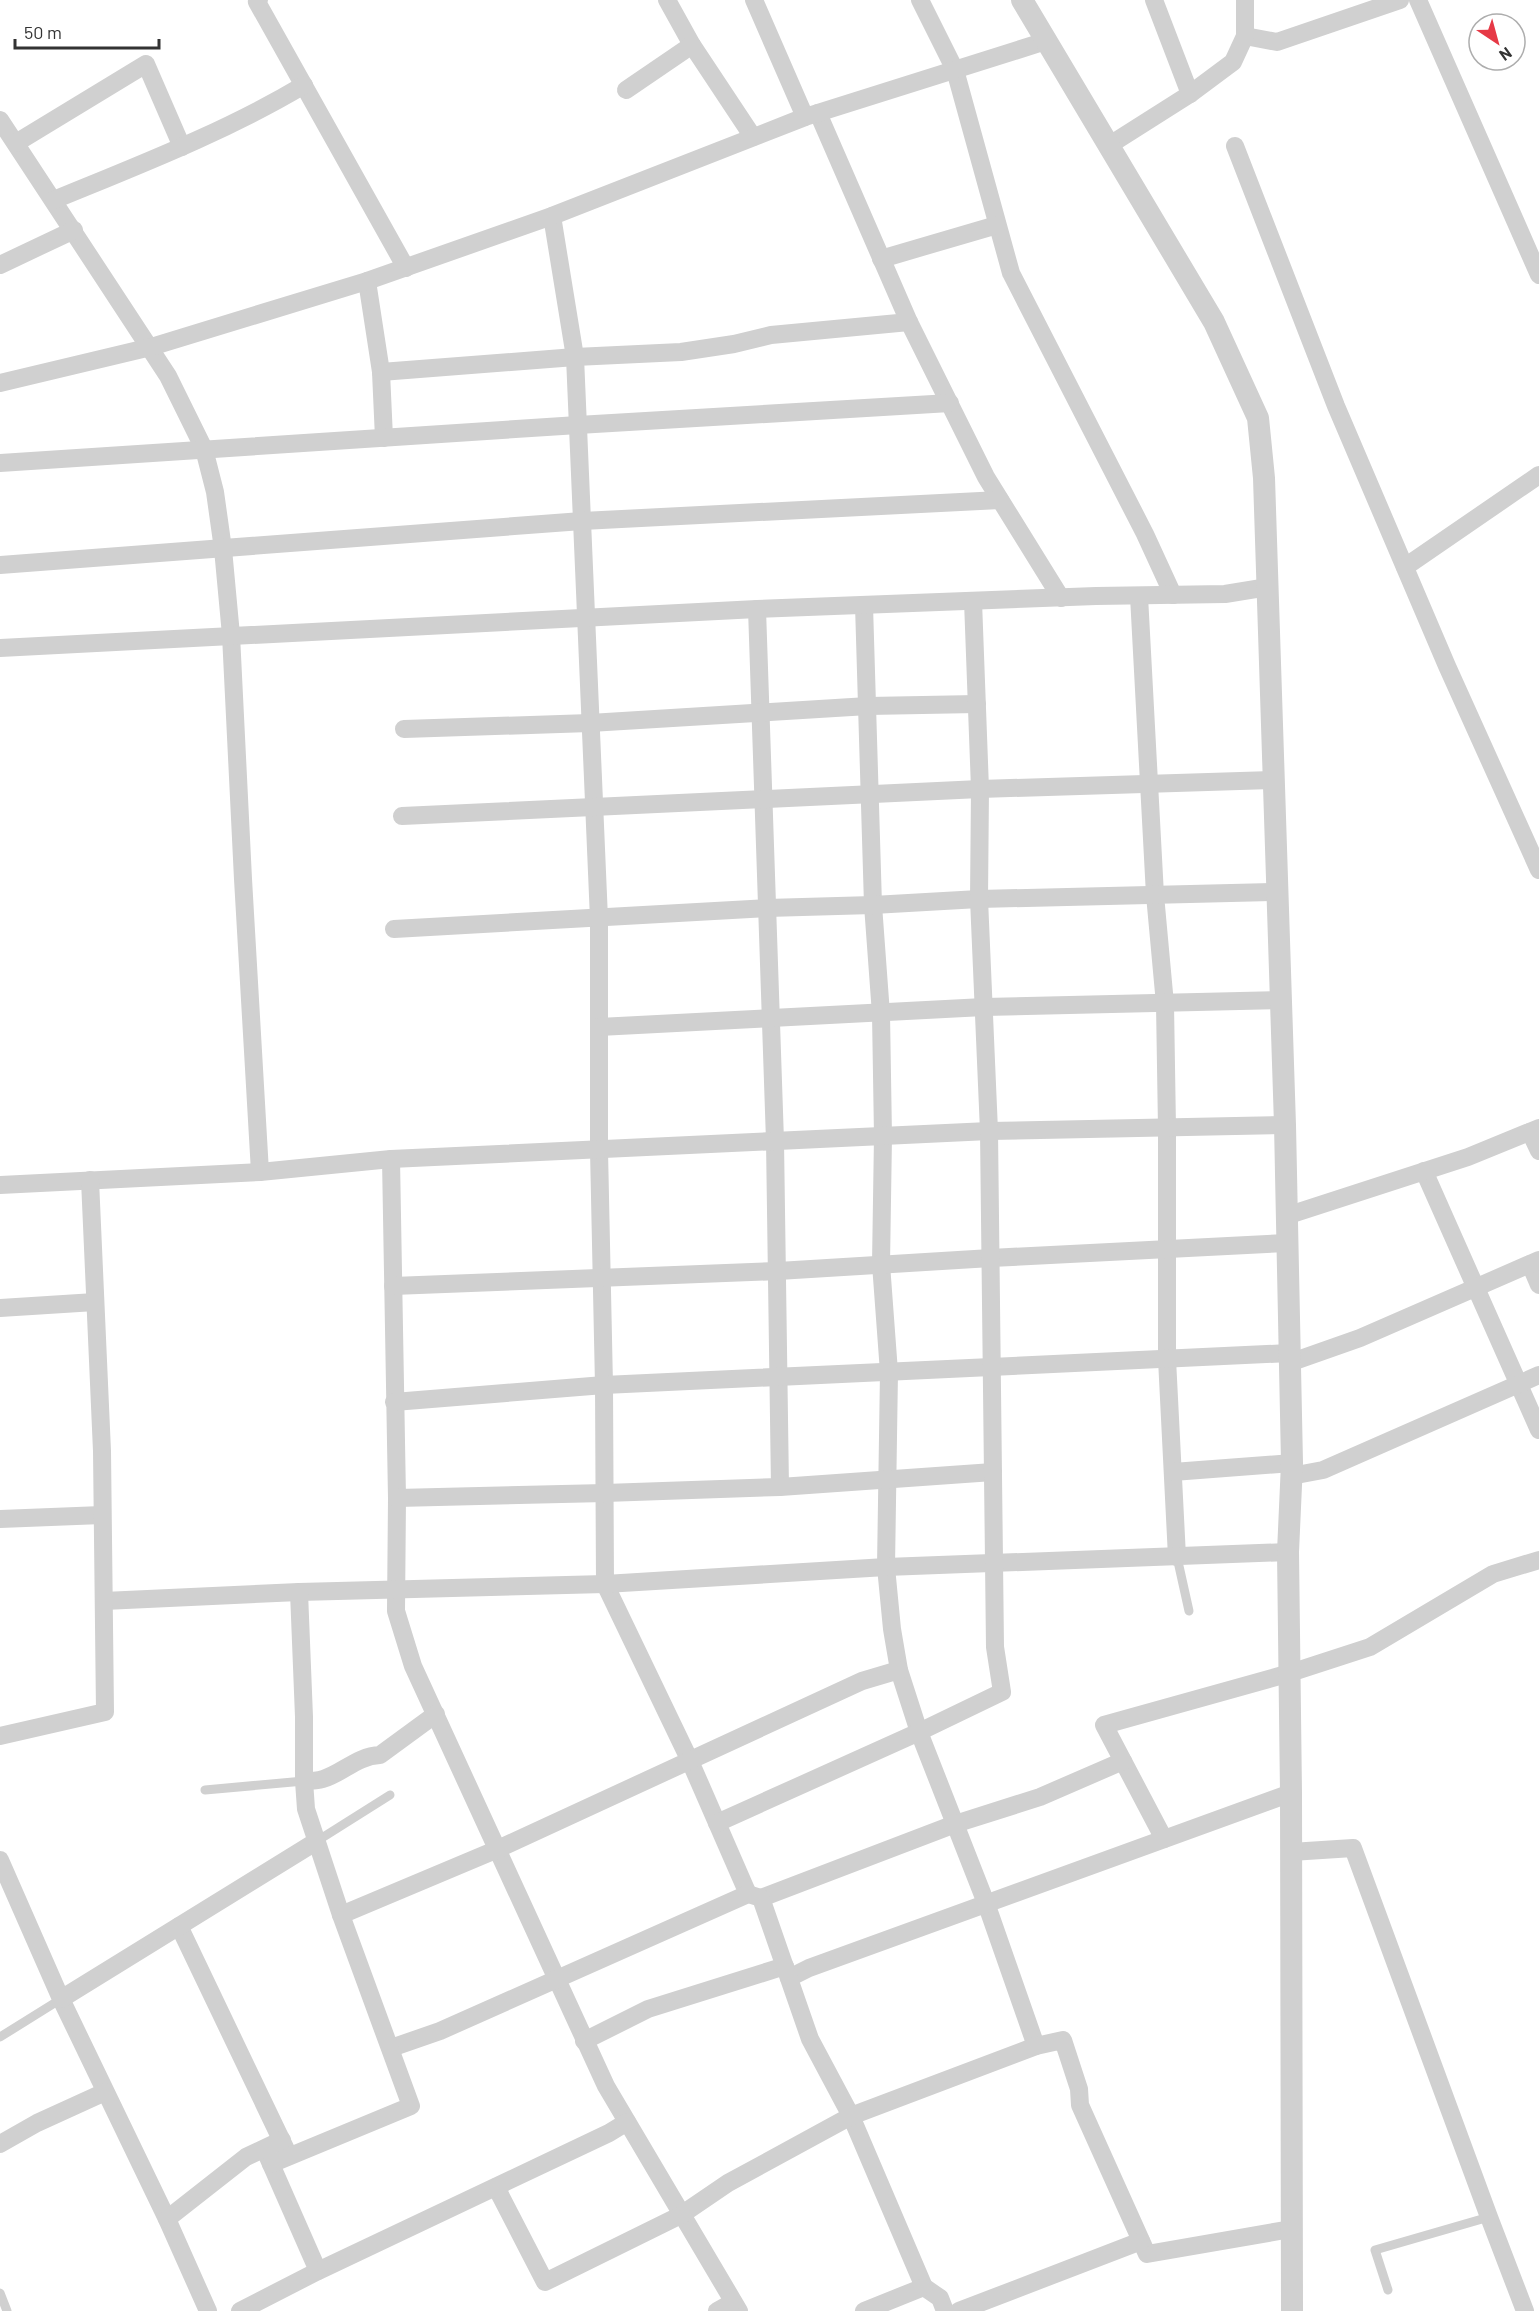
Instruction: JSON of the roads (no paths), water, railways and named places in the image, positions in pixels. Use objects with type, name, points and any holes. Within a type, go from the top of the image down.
[{"type":"street","points":[[257,0],[406,268]]},
{"type":"street","points":[[667,0],[692,45],[753,137]]},
{"type":"street","points":[[754,0],[986,477],[1061,598]]},
{"type":"street","points":[[920,0],[955,70],[1011,273],[1145,534],[1173,595]]},
{"type":"street","points":[[1022,0],[1214,322],[1258,418],[1264,478],[1285,1125],[1291,1470],[1288,1552],[1292,1793],[1292,2311]]},
{"type":"street","points":[[1154,0],[1190,94]]},
{"type":"street","points":[[1245,36],[1277,42],[1400,0]]},
{"type":"street","points":[[1418,0],[1539,275]]},
{"type":"street","points":[[1108,146],[1190,94],[1233,62],[1245,36],[1246,1]]},
{"type":"street","points":[[0,383],[151,348],[367,281],[552,216],[811,115],[1046,41]]},
{"type":"street","points":[[626,90],[692,45]]},
{"type":"street","points":[[16,143],[146,64],[182,147]]},
{"type":"street","points":[[54,200],[182,147],[268,106],[304,85]]},
{"type":"street","points":[[0,120],[168,376],[204,450],[215,492],[231,635],[260,1172]]},
{"type":"street","points":[[1235,146],[1336,406],[1539,870]]},
{"type":"street","points":[[552,216],[575,357],[599,919],[599,1150],[605,1584],[690,1761],[717,1823],[754,1896],[787,1972],[810,2039],[851,2116],[924,2287],[940,2298],[945,2311]]},
{"type":"street","points":[[881,259],[997,225]]},
{"type":"street","points":[[0,265],[74,230]]},
{"type":"street","points":[[367,281],[381,372],[384,438]]},
{"type":"street","points":[[381,372],[575,357],[681,352],[734,344],[771,335],[909,322]]},
{"type":"street","points":[[0,464],[578,425],[950,404]]},
{"type":"street","points":[[1405,567],[1539,475]]},
{"type":"street","points":[[0,565],[582,521],[1000,500]]},
{"type":"street","points":[[0,648],[757,609],[1225,594],[1268,587]]},
{"type":"street","points":[[1138,596],[1151,784],[1155,895],[1165,1004],[1167,1359],[1177,1557]]},
{"type":"street","points":[[717,1823],[1002,1692],[995,1647],[989,1131],[979,899],[980,789],[973,601]]},
{"type":"street","points":[[864,605],[873,905],[881,1014],[883,1136],[881,1264],[889,1372],[886,1568],[892,1629],[899,1670],[919,1732],[986,1903],[1036,2046]]},
{"type":"street","points":[[757,609],[775,1142],[780,1486]]},
{"type":"street","points":[[404,729],[590,723],[867,706],[977,704]]},
{"type":"street","points":[[402,816],[980,789],[1274,780]]},
{"type":"street","points":[[394,929],[767,908],[979,899],[1277,892]]},
{"type":"street","points":[[599,1027],[984,1007],[1281,1000]]},
{"type":"street","points":[[0,1185],[260,1172],[391,1159],[989,1131],[1285,1125]]},
{"type":"street","points":[[1286,1216],[1468,1157],[1534,1130],[1539,1151]]},
{"type":"street","points":[[391,1159],[397,1498],[396,1611],[413,1666],[584,2041],[606,2086],[736,2307],[717,2311]]},
{"type":"street","points":[[1424,1171],[1539,1430]]},
{"type":"street","points":[[0,1736],[105,1712],[102,1515],[90,1180]]},
{"type":"street","points":[[393,1286],[777,1271],[1287,1243]]},
{"type":"street","points":[[394,1402],[604,1385],[1167,1359],[1289,1358],[1360,1338],[1534,1262],[1539,1285]]},
{"type":"street","points":[[0,1308],[95,1302]]},
{"type":"street","points":[[1173,1472],[1323,1470],[1539,1375]]},
{"type":"street","points":[[397,1498],[780,1486],[993,1472]]},
{"type":"street","points":[[0,1519],[102,1515]]},
{"type":"street","points":[[104,1601],[299,1592],[605,1584],[886,1568],[1288,1552]]},
{"type":"street","points":[[1164,1839],[1104,1725],[1290,1673],[1371,1647],[1493,1574],[1539,1560]]},
{"type":"street","points":[[167,2219],[246,2157],[268,2156],[411,2106],[341,1915],[306,1809],[299,1592]]},
{"type":"street","points":[[341,1915],[498,1849],[862,1681],[899,1670]]},
{"type":"street","points":[[304,1781],[324,1779],[352,1762],[372,1755],[380,1755],[436,1714]]},
{"type":"street","points":[[391,2048],[440,2031],[556,1979],[754,1896],[955,1824],[1040,1797],[1123,1761]]},
{"type":"street","points":[[584,2041],[648,2009],[808,1968],[1292,1793]]},
{"type":"street","points":[[61,1999],[317,1841]]},
{"type":"street","points":[[1291,1852],[1353,1848],[1525,2311]]},
{"type":"street","points":[[0,1860],[61,1999],[167,2219],[208,2311]]},
{"type":"street","points":[[179,1926],[286,2148]]},
{"type":"street","points":[[496,2187],[545,2282],[681,2215],[728,2183],[851,2116],[1036,2046],[1063,2040],[1079,2089],[1080,2105],[1147,2253],[1291,2229]]},
{"type":"street","points":[[0,2144],[37,2123],[105,2092]]},
{"type":"street","points":[[240,2311],[318,2271],[609,2133],[627,2122]]},
{"type":"street","points":[[268,2156],[318,2271]]},
{"type":"street","points":[[960,2311],[1141,2241]]},
{"type":"street","points":[[864,2311],[924,2287]]},
{"type":"lane","points":[[1177,1557],[1189,1611]]},
{"type":"lane","points":[[205,1790],[304,1781]]},
{"type":"lane","points":[[317,1841],[390,1795]]},
{"type":"lane","points":[[0,2037],[61,1999]]},
{"type":"lane","points":[[1388,2290],[1375,2250],[1489,2217]]},
{"type":"lane","points":[[0,2293],[7,2311]]}]
